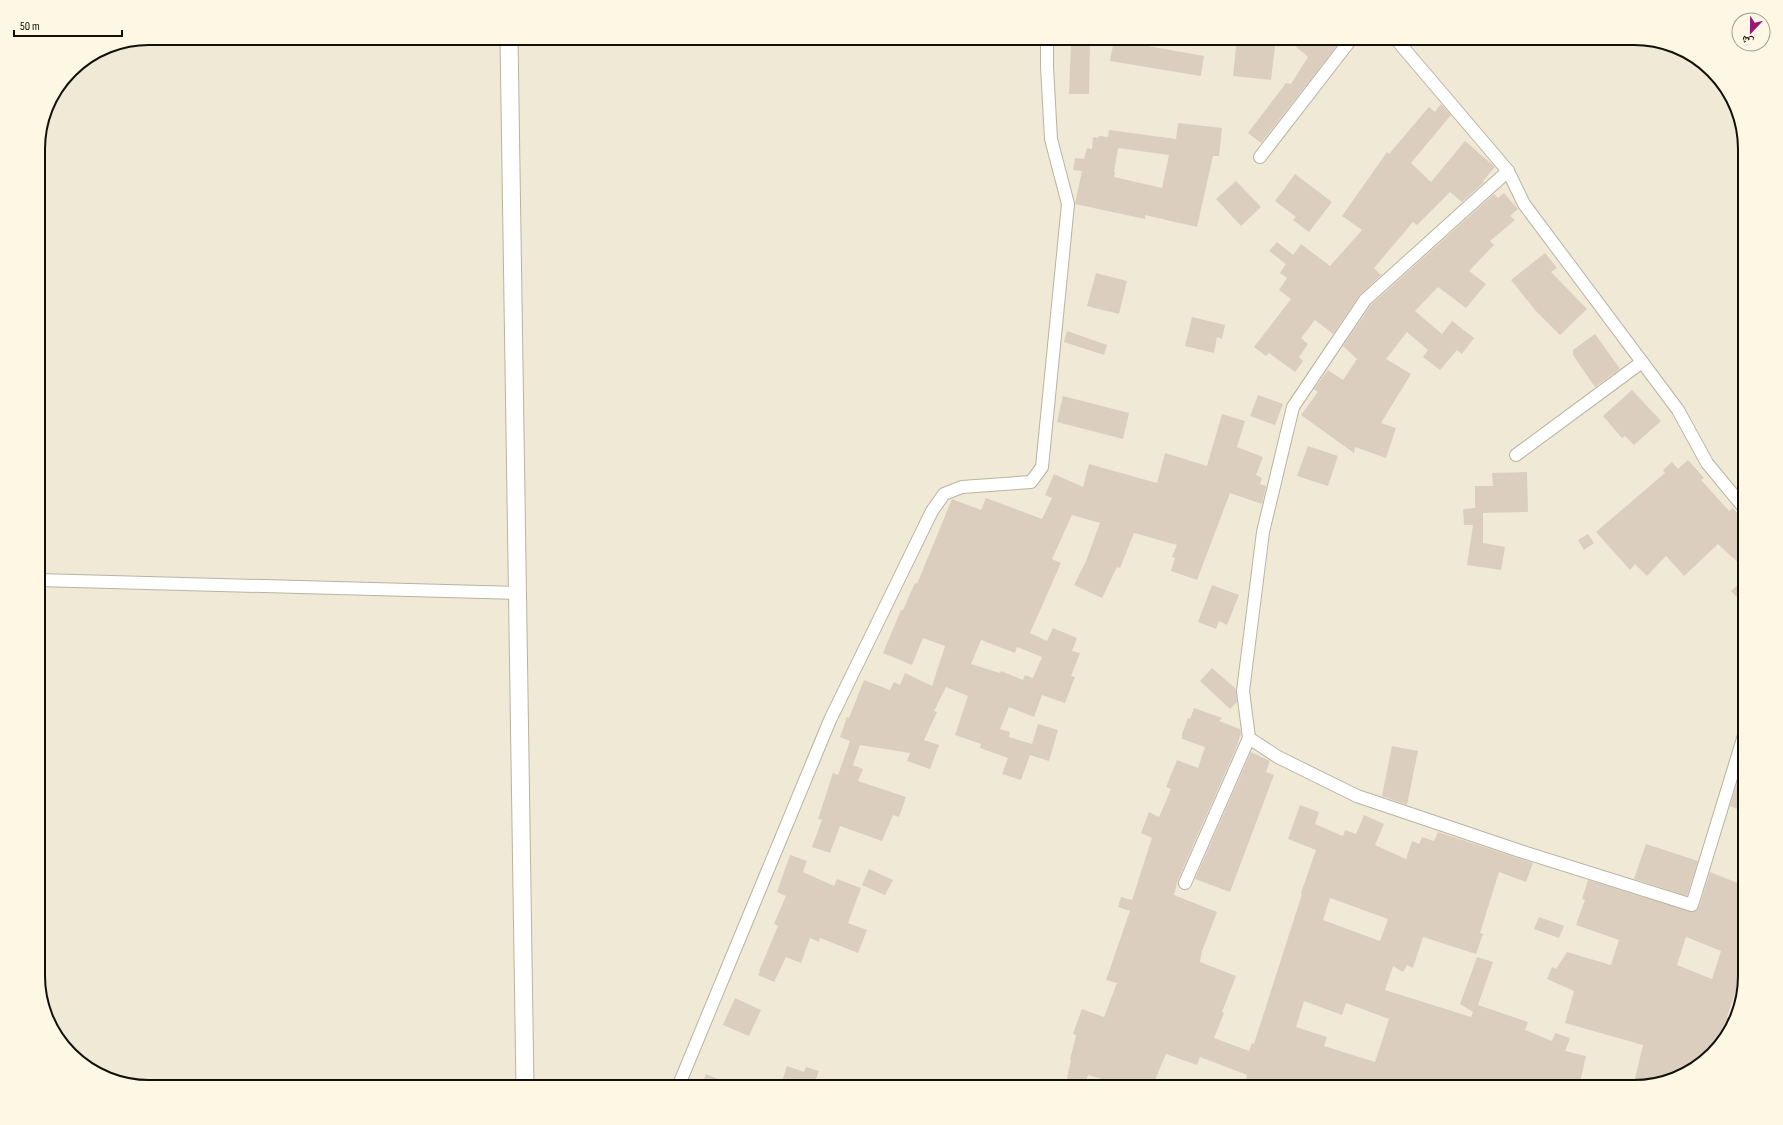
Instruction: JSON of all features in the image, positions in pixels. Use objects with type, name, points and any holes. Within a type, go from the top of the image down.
[{"type":"main road","points":[[509,45],[519,593],[525,1080]]},
{"type":"street","points":[[681,1080],[830,720],[932,511],[944,494],[962,487],[1031,482],[1042,466],[1068,204],[1051,139],[1047,45]]},
{"type":"street","points":[[1260,157],[1347,45]]},
{"type":"street","points":[[1401,45],[1508,171],[1524,204],[1678,410],[1707,462],[1738,500]]},
{"type":"street","points":[[1185,883],[1249,738],[1243,691],[1263,532],[1293,407],[1365,300],[1508,171]]},
{"type":"street","points":[[1516,455],[1642,362]]},
{"type":"street","points":[[45,580],[519,593]]},
{"type":"street","points":[[1249,738],[1278,757],[1357,796],[1520,851],[1692,905],[1738,755]]},
{"type":"building","points":[[1071,45],[1090,45],[1089,94],[1069,94]]},
{"type":"building","points":[[1113,45],[1142,45],[1204,56],[1201,76],[1110,61]]},
{"type":"building","points":[[1236,45],[1275,45],[1271,80],[1233,76]]},
{"type":"building","points":[[1294,45],[1338,45],[1261,143],[1248,133],[1286,83],[1291,84],[1308,57]]},
{"type":"building","points":[[1441,104],[1451,115],[1411,163],[1431,182],[1465,141],[1495,167],[1483,181],[1484,182],[1462,202],[1450,192],[1417,225],[1413,222],[1374,268],[1381,275],[1359,296],[1333,334],[1315,320],[1301,338],[1308,344],[1299,357],[1303,361],[1295,372],[1269,353],[1266,356],[1254,347],[1291,299],[1279,290],[1287,278],[1280,273],[1286,264],[1269,251],[1277,242],[1293,255],[1301,244],[1330,266],[1362,230],[1342,216],[1387,152],[1389,154],[1429,107],[1435,112]]},
{"type":"building","points":[[1178,123],[1222,128],[1219,156],[1213,156],[1197,227],[1145,215],[1145,219],[1075,204],[1082,171],[1073,170],[1075,158],[1084,159],[1087,148],[1092,149],[1093,137],[1108,137],[1109,130],[1176,139]],"holes":[[[1118,148],[1169,155],[1162,188],[1114,177]]]},
{"type":"building","points":[[1295,174],[1332,202],[1309,232],[1293,220],[1296,217],[1275,201]]},
{"type":"building","points":[[1236,181],[1261,207],[1241,226],[1216,199]]},
{"type":"building","points":[[1504,193],[1518,209],[1510,216],[1515,220],[1490,241],[1494,245],[1469,271],[1486,284],[1466,308],[1438,287],[1415,311],[1442,334],[1452,321],[1474,338],[1462,354],[1457,350],[1440,370],[1423,357],[1428,350],[1407,332],[1386,359],[1411,374],[1381,423],[1396,428],[1386,458],[1355,447],[1354,453],[1301,415],[1318,392],[1314,389],[1328,370],[1343,380],[1357,359],[1343,346],[1371,305],[1494,194],[1498,198]]},
{"type":"building","points":[[1545,253],[1557,268],[1551,272],[1587,309],[1560,335],[1535,310],[1511,280]]},
{"type":"building","points":[[1096,273],[1127,281],[1119,314],[1087,306]]},
{"type":"building","points":[[1192,317],[1225,325],[1222,339],[1217,337],[1214,353],[1185,346]]},
{"type":"building","points":[[1067,331],[1107,345],[1104,355],[1064,342]]},
{"type":"building","points":[[1595,334],[1620,369],[1595,387],[1573,355],[1573,350]]},
{"type":"building","points":[[1632,390],[1661,421],[1634,445],[1625,436],[1622,438],[1603,416]]},
{"type":"building","points":[[1258,395],[1283,404],[1275,425],[1250,416]]},
{"type":"building","points":[[1063,396],[1129,413],[1123,439],[1057,422]]},
{"type":"building","points":[[1222,414],[1245,421],[1237,447],[1263,457],[1256,475],[1262,478],[1260,484],[1266,486],[1262,504],[1230,493],[1197,580],[1171,571],[1175,558],[1172,557],[1177,545],[1134,533],[1120,568],[1117,567],[1102,598],[1074,585],[1086,561],[1100,523],[1072,515],[1052,559],[1061,563],[1030,633],[1047,641],[1053,628],[1077,638],[1072,651],[1080,653],[1071,676],[1075,677],[1065,703],[1042,695],[1034,717],[1009,707],[1000,729],[1010,732],[1009,737],[1032,744],[1038,724],[1058,730],[1049,761],[1030,755],[1021,780],[1002,774],[1008,758],[980,748],[981,744],[955,735],[968,696],[946,687],[934,711],[937,712],[924,740],[939,745],[930,769],[907,761],[910,753],[860,745],[853,765],[863,769],[858,781],[906,797],[899,817],[893,815],[882,841],[840,826],[830,853],[812,847],[822,820],[818,819],[833,773],[838,775],[850,741],[840,737],[847,717],[849,718],[864,680],[890,690],[894,682],[900,685],[905,673],[932,686],[945,646],[923,638],[912,665],[883,653],[901,610],[903,610],[915,583],[917,584],[952,499],[981,510],[986,498],[1042,519],[1052,498],[1045,495],[1054,474],[1083,487],[1089,464],[1157,483],[1165,453],[1207,466]],"holes":[[[981,640],[1015,653],[1017,647],[1042,657],[1033,678],[1025,675],[1023,680],[1001,671],[1000,673],[971,664]]]},
{"type":"building","points":[[1308,446],[1338,456],[1328,486],[1297,476]]},
{"type":"building","points":[[1688,460],[1704,478],[1701,480],[1729,511],[1733,508],[1738,514],[1738,563],[1718,544],[1684,576],[1666,556],[1647,576],[1635,564],[1630,570],[1596,532],[1665,473],[1663,470],[1672,462],[1678,469]]},
{"type":"building","points":[[1527,472],[1528,512],[1483,513],[1483,543],[1505,547],[1501,570],[1467,565],[1473,525],[1464,525],[1463,509],[1475,508],[1475,486],[1493,486],[1492,473]]},
{"type":"building","points":[[1588,534],[1594,543],[1584,550],[1578,540]]},
{"type":"building","points":[[1738,584],[1738,598],[1731,591]]},
{"type":"building","points":[[1212,585],[1239,595],[1227,625],[1219,621],[1216,629],[1198,622]]},
{"type":"building","points":[[1212,668],[1236,689],[1237,702],[1230,709],[1200,681]]},
{"type":"building","points":[[1194,708],[1222,718],[1219,721],[1240,729],[1241,733],[1237,746],[1178,880],[1174,895],[1217,912],[1202,951],[1200,962],[1236,976],[1214,1038],[1249,1051],[1252,1043],[1254,1044],[1316,850],[1288,839],[1300,805],[1319,812],[1315,824],[1343,836],[1345,830],[1356,834],[1364,815],[1384,824],[1375,845],[1406,859],[1412,841],[1419,844],[1422,837],[1434,841],[1438,832],[1533,863],[1526,882],[1499,872],[1480,933],[1483,934],[1476,954],[1423,937],[1413,968],[1407,965],[1403,972],[1393,966],[1385,990],[1471,1017],[1473,1012],[1460,1004],[1477,957],[1493,962],[1478,1005],[1528,1022],[1525,1030],[1552,1041],[1555,1033],[1570,1038],[1565,1051],[1586,1056],[1581,1080],[1246,1080],[1247,1075],[1200,1057],[1197,1065],[1166,1054],[1155,1080],[1106,1080],[1088,1075],[1086,1080],[1067,1080],[1076,1035],[1073,1034],[1082,1009],[1104,1017],[1117,983],[1106,980],[1130,911],[1118,907],[1121,897],[1132,900],[1152,838],[1141,833],[1149,812],[1159,817],[1171,789],[1166,787],[1177,760],[1198,768],[1205,747],[1182,739],[1182,734],[1188,718],[1190,719]],"holes":[[[1330,898],[1388,919],[1380,941],[1323,920]],[[1304,1001],[1342,1015],[1346,1003],[1389,1019],[1375,1062],[1324,1046],[1327,1037],[1296,1027]]]},
{"type":"building","points":[[1392,746],[1418,751],[1407,805],[1382,796]]},
{"type":"building","points":[[1251,752],[1270,761],[1266,772],[1274,775],[1230,892],[1195,879]]},
{"type":"building","points":[[1738,780],[1738,809],[1730,806]]},
{"type":"building","points":[[1646,844],[1698,861],[1687,896],[1634,879]]},
{"type":"building","points":[[790,855],[807,861],[803,872],[834,886],[837,879],[861,888],[848,923],[867,930],[858,953],[820,938],[819,942],[810,938],[801,963],[786,957],[774,982],[758,975],[778,926],[774,924],[786,896],[777,892]]},
{"type":"building","points":[[869,869],[893,880],[885,895],[862,885]]},
{"type":"building","points":[[1710,872],[1738,883],[1738,983],[1727,1017],[1729,1017],[1717,1040],[1698,1059],[1674,1072],[1648,1079],[1635,1080],[1643,1045],[1565,1023],[1574,991],[1547,979],[1552,967],[1556,969],[1567,952],[1611,965],[1619,940],[1576,925],[1585,900],[1582,899],[1588,880],[1693,912],[1699,907]],"holes":[[[1686,937],[1721,951],[1712,979],[1677,965]]]},
{"type":"building","points":[[1539,917],[1564,926],[1559,938],[1534,929]]},
{"type":"building","points":[[735,998],[761,1010],[749,1036],[723,1025]]},
{"type":"building","points":[[787,1066],[804,1072],[806,1067],[819,1071],[816,1080],[782,1080]]},
{"type":"building","points":[[706,1074],[720,1080],[704,1080]]}]
